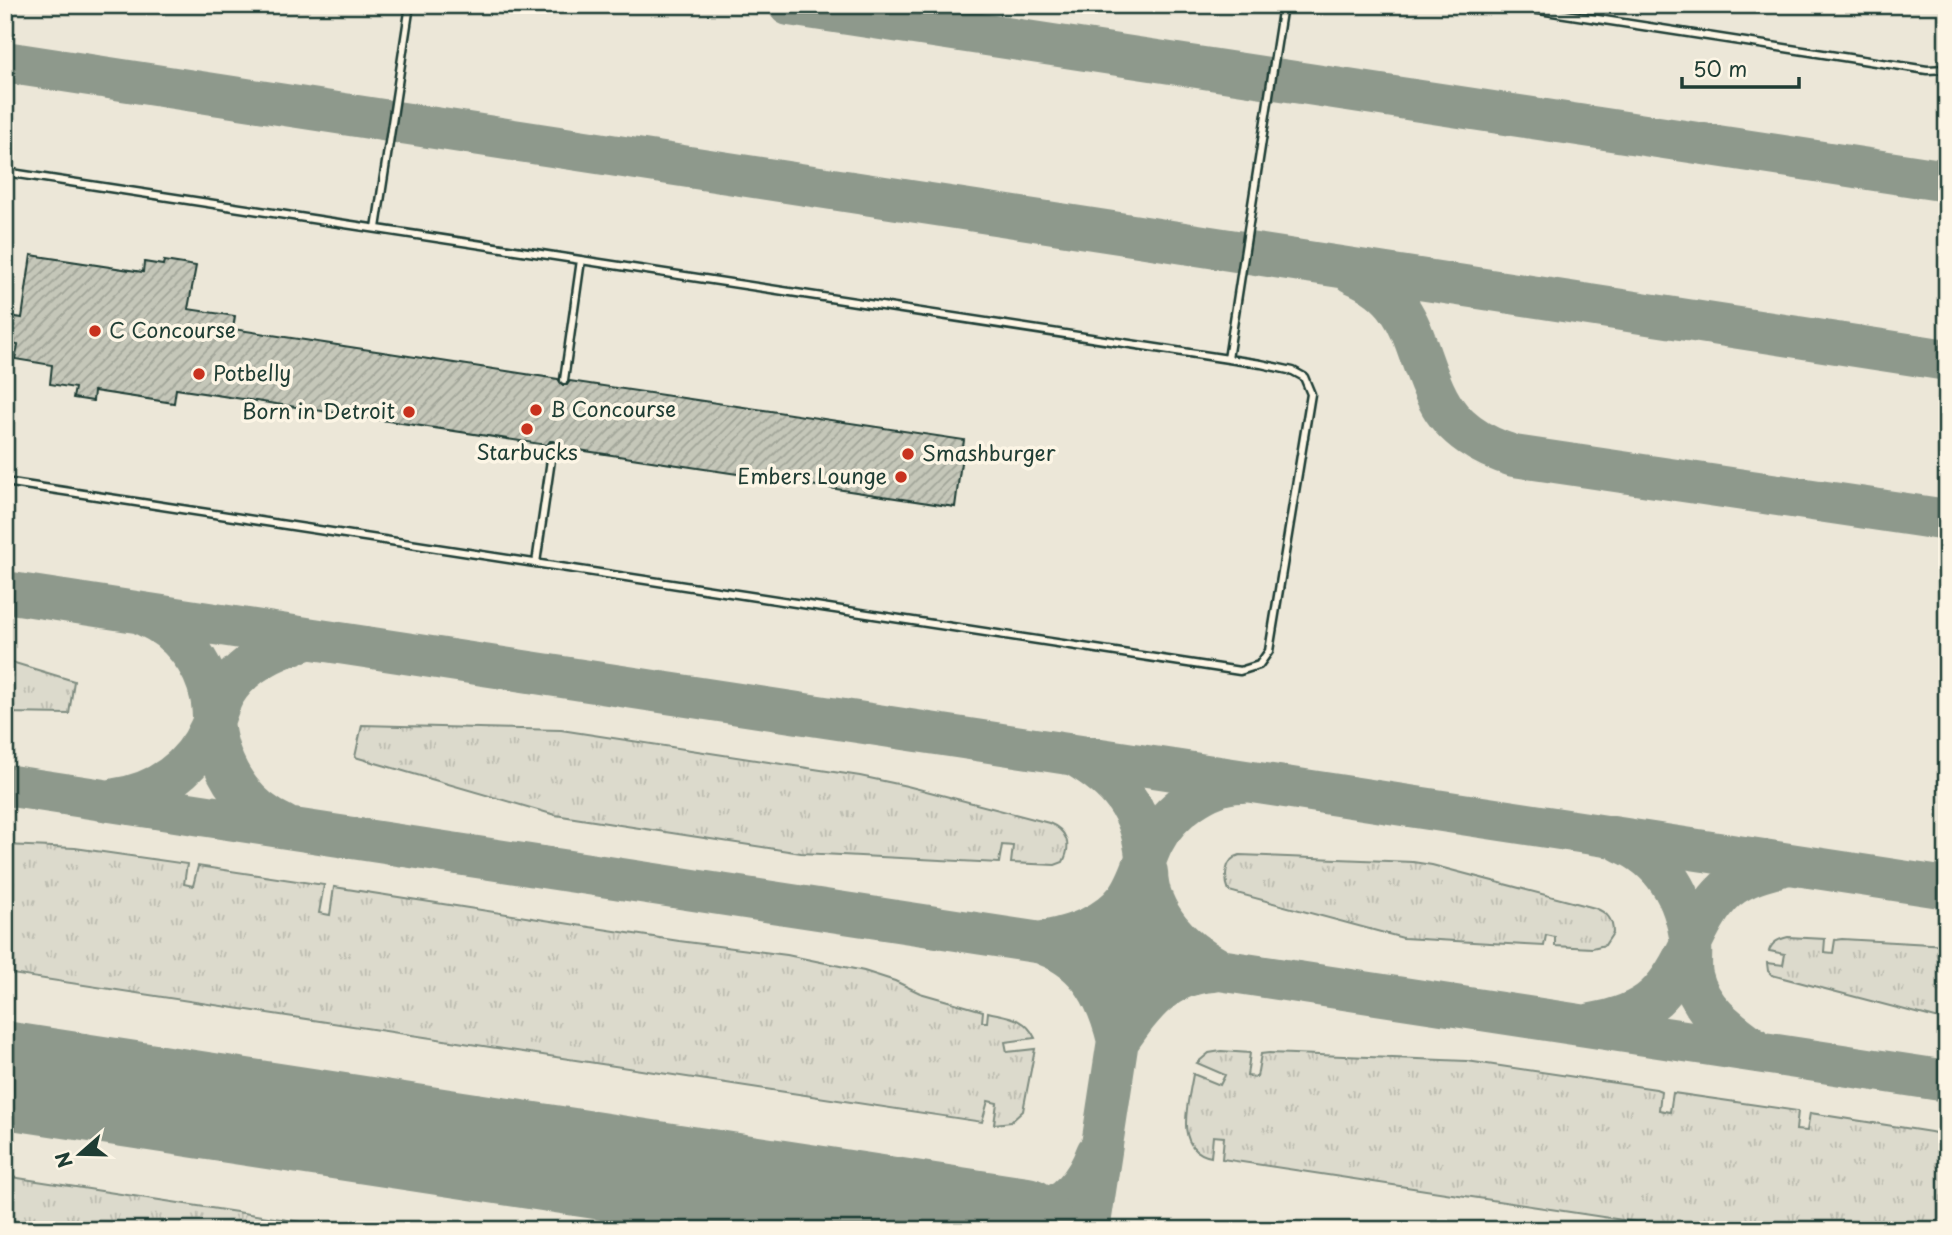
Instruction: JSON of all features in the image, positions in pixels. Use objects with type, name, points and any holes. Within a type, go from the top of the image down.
[{"type":"lane","points":[[376,228],[410,5]]},
{"type":"lane","points":[[1228,359],[1283,5]]},
{"type":"lane","points":[[1507,5],[1927,70],[1947,69]]},
{"type":"lane","points":[[5,172],[1228,359],[1293,371],[1304,377],[1311,394],[1269,651],[1259,665],[1240,671],[5,482]]},
{"type":"lane","points":[[564,380],[581,260]]},
{"type":"lane","points":[[536,563],[553,446]]},
{"type":"shaded area","points":[[5,5],[1947,5],[1947,1230],[5,1230]]},
{"type":"green space","points":[[5,660],[74,681],[69,714],[5,713]]},
{"type":"green space","points":[[362,725],[561,730],[860,776],[1049,823],[1064,834],[1066,856],[1063,862],[1055,865],[1011,863],[1013,846],[1002,845],[999,863],[801,853],[555,815],[355,757]]},
{"type":"green space","points":[[5,845],[75,848],[187,864],[184,884],[193,886],[198,866],[324,885],[319,913],[330,915],[334,887],[679,941],[787,955],[864,971],[920,993],[983,1011],[982,1022],[987,1022],[988,1012],[1016,1019],[1026,1026],[1035,1038],[1005,1042],[1007,1052],[1035,1049],[1023,1111],[1011,1122],[994,1124],[997,1103],[988,1101],[982,1122],[5,973]]},
{"type":"green space","points":[[1240,855],[1432,865],[1595,908],[1609,917],[1613,933],[1605,945],[1592,948],[1555,946],[1555,937],[1546,935],[1544,946],[1403,938],[1229,891],[1226,880],[1228,865]]},
{"type":"green space","points":[[1788,937],[1825,939],[1824,952],[1833,953],[1835,940],[1842,939],[1947,945],[1947,1021],[1772,975],[1768,971],[1767,963],[1783,965],[1785,954],[1769,951],[1776,941]]},
{"type":"green space","points":[[1209,1053],[1250,1053],[1247,1076],[1257,1077],[1261,1054],[1269,1053],[1467,1061],[1656,1089],[1661,1091],[1659,1110],[1670,1112],[1673,1093],[1798,1111],[1796,1130],[1807,1131],[1810,1113],[1931,1132],[1947,1136],[1947,1230],[1688,1230],[1222,1159],[1224,1137],[1213,1136],[1211,1157],[1199,1152],[1191,1144],[1187,1134],[1187,1110],[1193,1074],[1220,1085],[1225,1075],[1197,1063]]},
{"type":"green space","points":[[5,1176],[352,1230],[5,1230]]},
{"type":"building","name":"B Concourse","points":[[31,255],[143,272],[144,262],[163,265],[164,261],[196,266],[188,309],[235,316],[233,329],[558,379],[563,385],[570,381],[964,440],[955,507],[559,447],[554,441],[547,445],[176,389],[174,403],[94,391],[93,401],[73,398],[75,388],[50,384],[52,365],[15,359],[18,345],[5,343],[5,315],[22,318]]},
{"type":"taxiway","points":[[789,5],[1947,181]]},
{"type":"taxiway","points":[[5,62],[1947,360]]},
{"type":"taxiway","points":[[1353,273],[1374,284],[1401,311],[1444,410],[1460,428],[1491,448],[1514,456],[1947,520]]},
{"type":"taxiway","points":[[5,592],[1947,888]]},
{"type":"taxiway","points":[[146,616],[169,630],[196,660],[208,684],[215,735],[225,767],[249,801],[283,825]]},
{"type":"taxiway","points":[[115,799],[145,791],[172,777],[184,767],[203,743],[231,683],[260,659],[307,639]]},
{"type":"taxiway","points":[[1076,756],[1104,775],[1125,797],[1139,824],[1146,857],[1089,1230]]},
{"type":"taxiway","points":[[1047,941],[1080,932],[1118,909],[1131,894],[1153,842],[1168,820],[1190,800],[1203,793],[1230,783],[1243,782]]},
{"type":"taxiway","points":[[5,785],[1947,1081]]},
{"type":"taxiway","points":[[1622,842],[1650,859],[1661,870],[1678,896],[1688,926],[1692,975],[1709,1010],[1758,1051]]},
{"type":"taxiway","points":[[1592,1024],[1629,1014],[1655,998],[1675,973],[1703,919],[1721,895],[1746,877],[1785,865]]},
{"type":"taxiway","points":[[1147,872],[1153,902],[1169,929],[1191,951],[1217,968]]},
{"type":"taxiway","points":[[1046,945],[1074,961],[1095,983],[1109,1011],[1118,1041],[1157,993],[1182,978],[1214,971]]},
{"type":"taxiway","points":[[959,1221],[1023,1217],[1059,1204],[1074,1192],[1087,1175],[1097,1153]]},
{"type":"runway","points":[[5,1075],[1021,1230]]},
{"type":"place","name":"C Concourse","points":[[95,331]]},
{"type":"place","name":"Potbelly","points":[[199,374]]},
{"type":"place","name":"B Concourse","points":[[536,410]]},
{"type":"place","name":"Born in Detroit","points":[[409,412]]},
{"type":"place","name":"Starbucks","points":[[527,429]]},
{"type":"place","name":"Smashburger","points":[[908,454]]},
{"type":"place","name":"Embers Lounge","points":[[901,477]]}]
